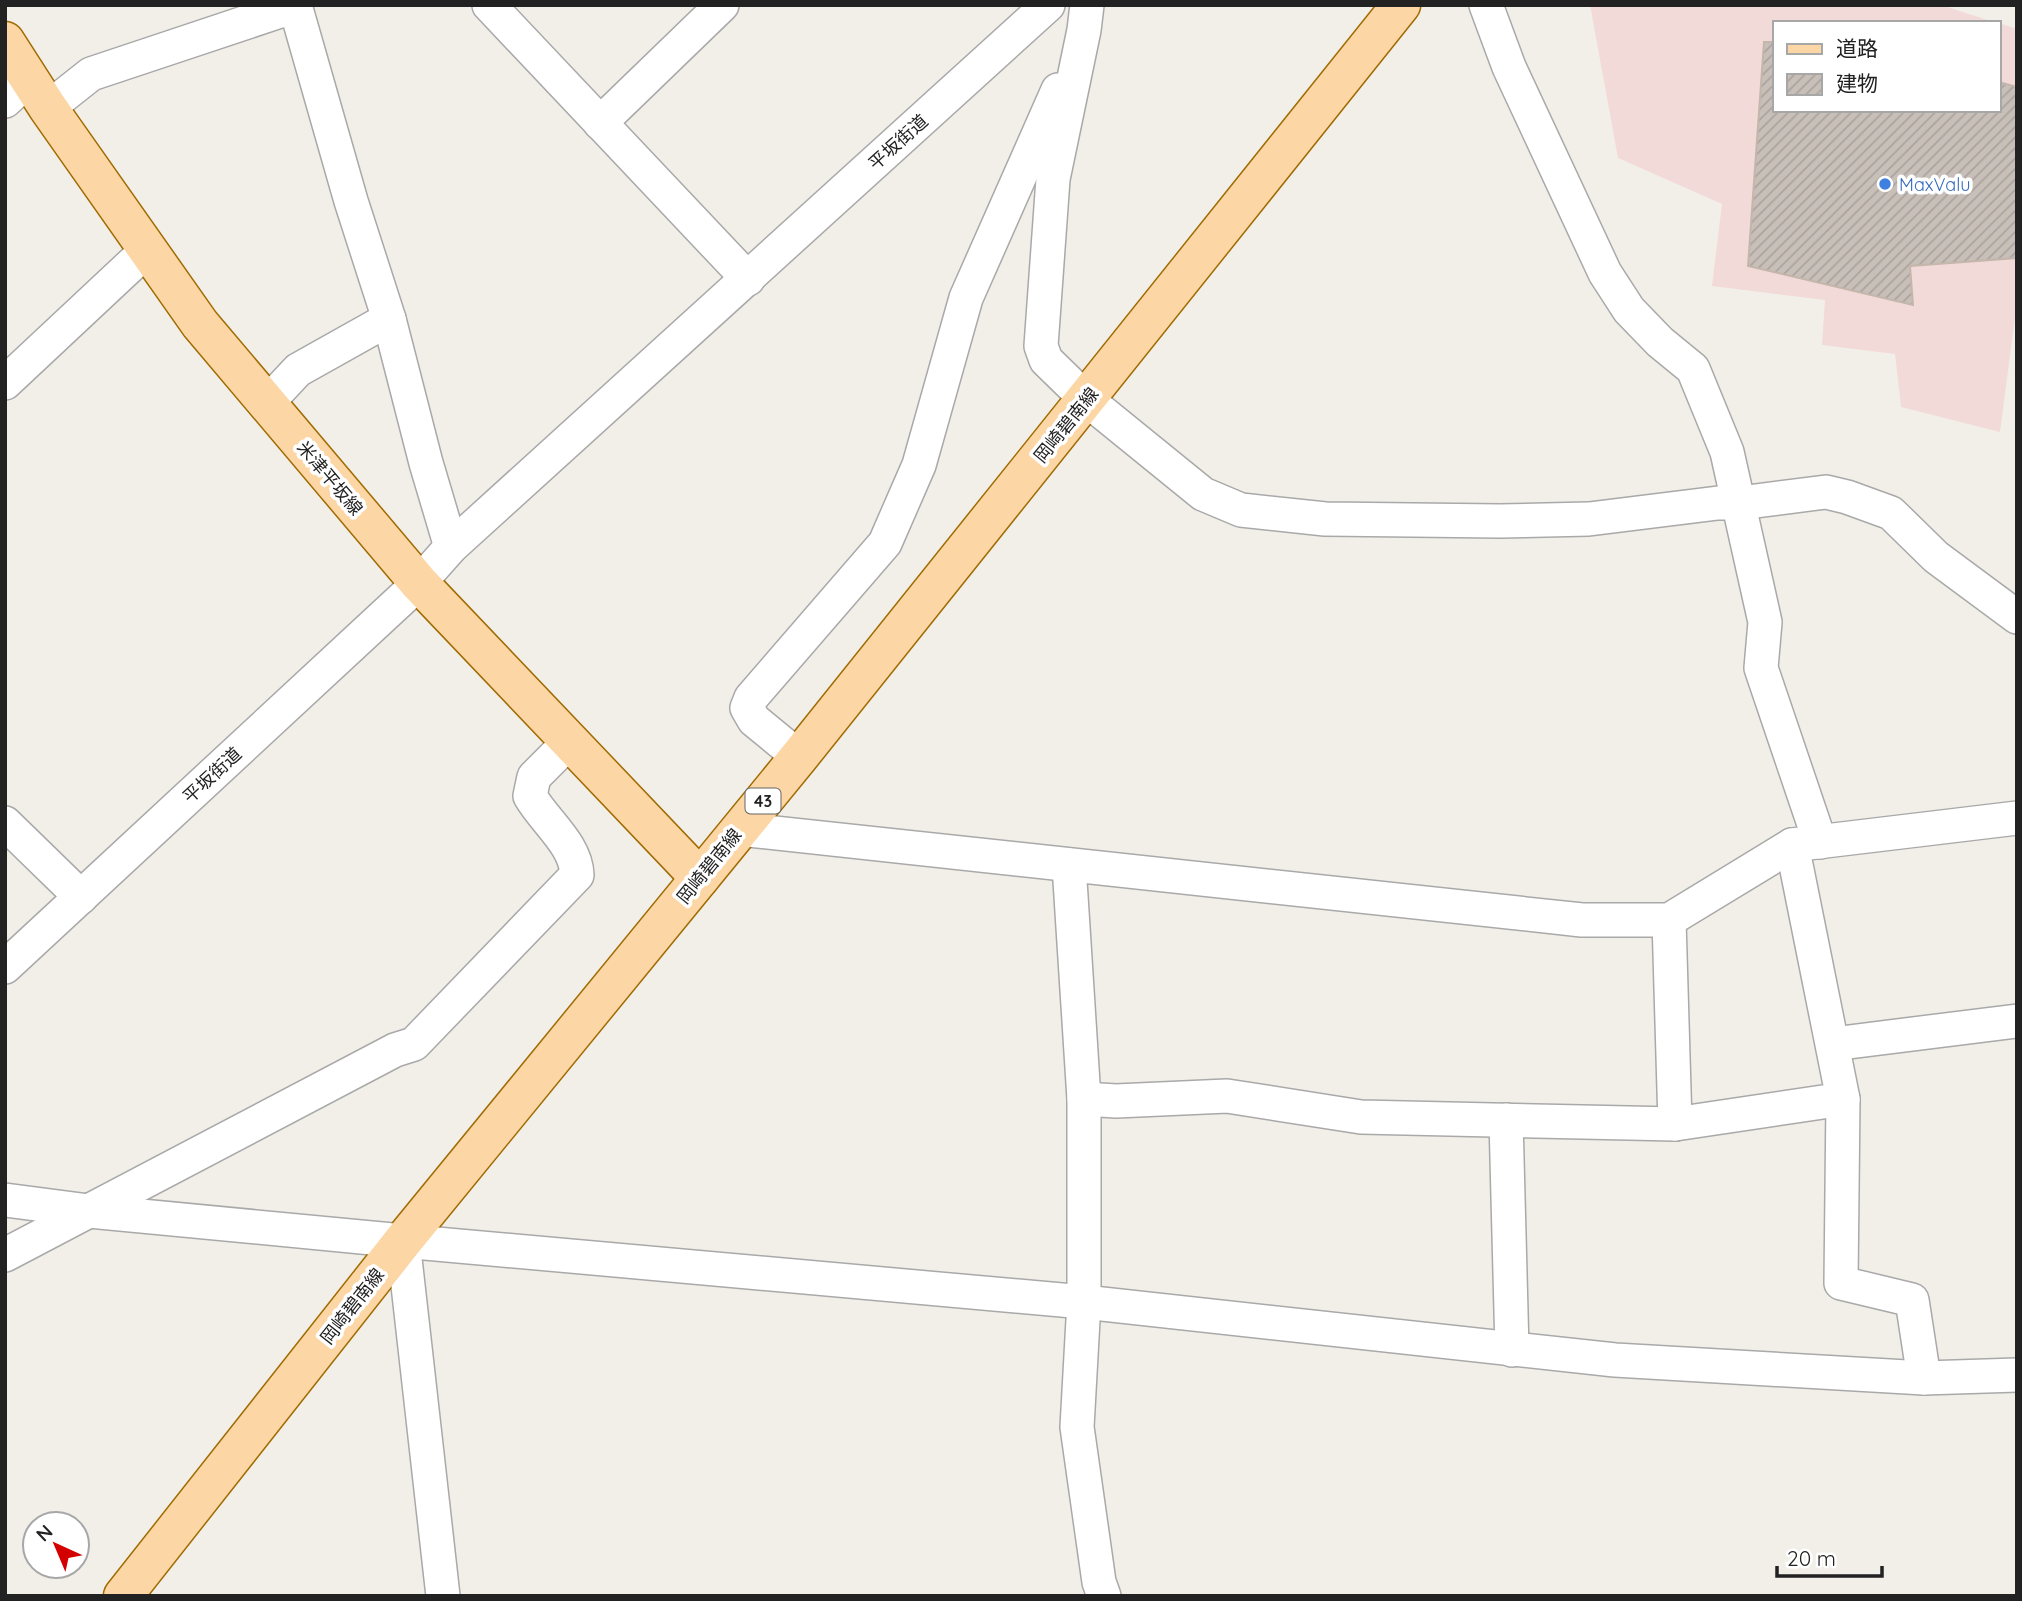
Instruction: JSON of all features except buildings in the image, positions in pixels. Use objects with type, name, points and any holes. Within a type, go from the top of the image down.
[{"type":"main road","name":"岡崎碧南線","points":[[123,1596],[403,1241],[799,757],[1401,5]]},
{"type":"main road","name":"米津平坂線","points":[[5,41],[27,96],[200,324],[419,583],[700,877]]},
{"type":"street","points":[[489,5],[748,279]]},
{"type":"street","points":[[600,123],[722,5]]},
{"type":"street","name":"平坂街道","points":[[5,967],[419,583],[451,547],[1048,5]]},
{"type":"street","points":[[1486,5],[1509,67],[1605,273],[1629,310],[1660,342],[1693,369],[1727,452],[1741,503],[1765,622],[1760,668],[1806,844],[1843,1099],[1841,1283],[1912,1300],[1924,1378]]},
{"type":"street","points":[[27,96],[295,6],[351,201],[389,319],[451,547]]},
{"type":"street","points":[[1086,18],[1053,179],[1041,346],[1046,360],[1086,399],[1203,494],[1241,510],[1325,519],[1500,521],[1589,519],[1826,492],[1847,496],[1891,513],[1936,557],[2017,617]]},
{"type":"street","points":[[799,757],[754,720],[747,708],[751,698],[885,543],[919,465],[966,298],[1086,18]]},
{"type":"street","points":[[5,383],[146,250]]},
{"type":"street","points":[[267,403],[298,370],[389,319]]},
{"type":"street","points":[[5,1255],[395,1050],[414,1044],[577,875],[570,851],[530,796],[534,777],[570,741]]},
{"type":"street","points":[[739,829],[1582,920],[1669,920],[1806,844],[2017,818]]},
{"type":"street","points":[[5,823],[81,897]]},
{"type":"street","points":[[1069,865],[1084,1099],[1084,1302],[1077,1427],[1099,1582],[1104,1596]]},
{"type":"street","points":[[1669,920],[1675,1124]]},
{"type":"street","points":[[1833,1044],[2017,1021]]},
{"type":"street","points":[[1084,1099],[1116,1101],[1227,1097],[1361,1117],[1675,1124],[1843,1099]]},
{"type":"street","points":[[1506,1120],[1513,1350]]},
{"type":"street","points":[[5,1200],[89,1211],[403,1241],[1084,1302],[1615,1360],[1924,1378],[2017,1375]]},
{"type":"street","points":[[403,1241],[443,1596]]},
{"type":"shaded area","points":[[1590,5],[1941,5],[1991,21],[1773,21],[1773,112],[2001,112],[2001,24],[2017,29],[2017,302],[2000,432],[1901,407],[1895,354],[1822,345],[1825,300],[1712,286],[1722,204],[1618,158]]},
{"type":"place","name":"MaxValu","points":[[1885,184]]}]
